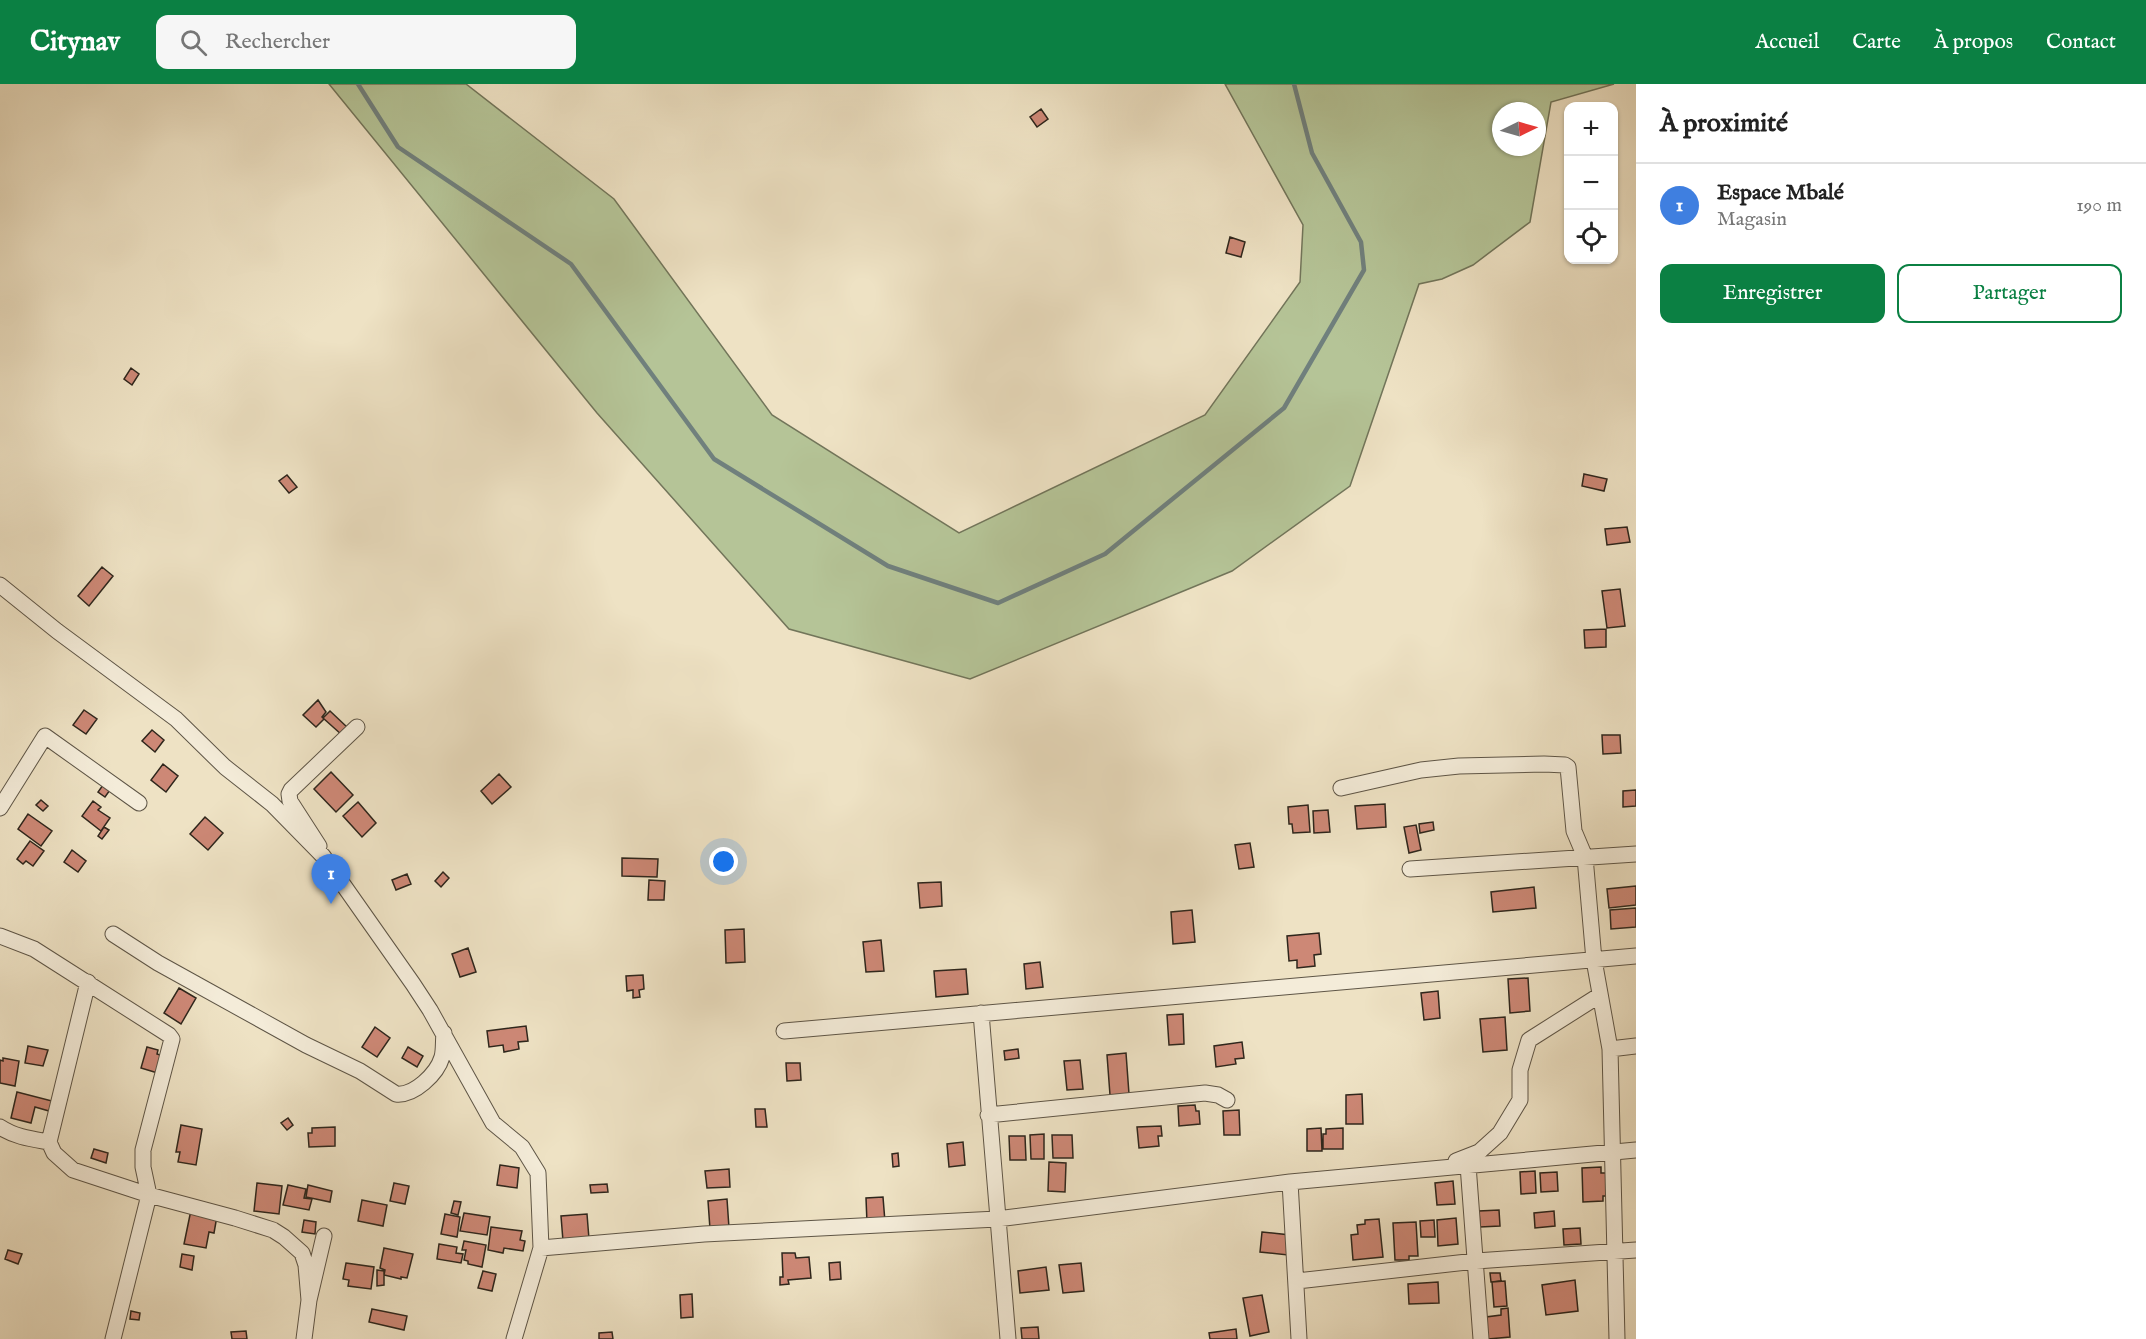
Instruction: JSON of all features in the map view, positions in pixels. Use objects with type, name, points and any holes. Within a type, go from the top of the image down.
[{"type":"street","points":[[0,585],[57,631],[176,719],[225,767],[272,804],[323,856],[413,984],[444,1033],[493,1123],[522,1148],[538,1173],[541,1248],[514,1339]]},
{"type":"street","points":[[323,856],[314,836],[290,801],[289,794],[357,728]]},
{"type":"street","points":[[0,808],[45,736],[139,803]]},
{"type":"street","points":[[1341,788],[1421,770],[1459,766],[1566,765],[1574,831],[1585,857],[1594,960],[1610,1048],[1617,1339]]},
{"type":"street","points":[[1410,869],[1636,854]]},
{"type":"street","points":[[113,934],[158,963],[306,1045],[360,1071],[396,1094],[403,1095],[430,1076],[442,1056],[444,1033]]},
{"type":"street","points":[[0,936],[34,949],[88,982],[172,1039],[143,1150],[143,1167],[149,1195],[113,1339]]},
{"type":"street","points":[[784,1031],[1636,956]]},
{"type":"street","points":[[88,982],[49,1142],[54,1153],[72,1170],[149,1195],[273,1230],[302,1253],[306,1265],[309,1300]]},
{"type":"street","points":[[1438,1167],[1479,1152],[1500,1132],[1520,1100],[1520,1070],[1529,1040],[1561,1022],[1600,995]]},
{"type":"street","points":[[981,1013],[1008,1339]]},
{"type":"street","points":[[1610,1048],[1636,1046]]},
{"type":"street","points":[[988,1115],[1205,1093],[1218,1095],[1227,1100]]},
{"type":"street","points":[[0,1127],[25,1138],[49,1142]]},
{"type":"street","points":[[541,1248],[704,1234],[997,1219],[1290,1182],[1636,1150]]},
{"type":"street","points":[[1468,1165],[1481,1339]]},
{"type":"street","points":[[1290,1182],[1299,1339]]},
{"type":"street","points":[[304,1339],[309,1300],[324,1236]]},
{"type":"street","points":[[1297,1281],[1476,1261],[1636,1250]]},
{"type":"green space","points":[[329,84],[466,84],[614,199],[772,415],[959,533],[1205,415],[1300,282],[1303,225],[1225,84],[1614,84],[1551,102],[1546,131],[1546,102],[1492,102],[1492,156],[1542,156],[1530,222],[1473,265],[1442,279],[1419,284],[1350,486],[1232,571],[970,679],[789,629],[597,413]]},
{"type":"building","points":[[1041,109],[1048,119],[1037,127],[1030,117]]},
{"type":"building","points":[[1230,237],[1245,242],[1241,257],[1226,253]]},
{"type":"building","points":[[131,368],[139,374],[132,385],[124,379]]},
{"type":"building","points":[[1584,474],[1607,479],[1604,491],[1582,486]]},
{"type":"building","points":[[287,475],[297,487],[289,493],[279,481]]},
{"type":"building","points":[[1627,527],[1630,542],[1607,545],[1605,529]]},
{"type":"building","points":[[102,567],[113,576],[89,606],[78,596]]},
{"type":"building","points":[[1620,589],[1625,626],[1607,628],[1602,591]]},
{"type":"building","points":[[1606,629],[1606,647],[1585,648],[1584,630]]},
{"type":"building","points":[[318,700],[326,712],[322,717],[324,719],[316,727],[303,715]]},
{"type":"building","points":[[84,710],[97,719],[86,734],[73,725]]},
{"type":"building","points":[[330,711],[348,728],[342,735],[323,718]]},
{"type":"building","points":[[152,730],[164,740],[155,752],[142,741]]},
{"type":"building","points":[[1602,735],[1620,735],[1621,753],[1603,754]]},
{"type":"building","points":[[163,764],[178,776],[166,792],[151,780]]},
{"type":"building","points":[[331,772],[353,795],[336,812],[314,789]]},
{"type":"building","points":[[499,774],[511,787],[492,804],[481,791]]},
{"type":"building","points":[[103,785],[110,790],[105,797],[98,792]]},
{"type":"building","points":[[1636,790],[1636,806],[1623,807],[1623,791]]},
{"type":"building","points":[[41,800],[48,806],[43,811],[36,805]]},
{"type":"building","points":[[93,801],[101,807],[98,810],[110,818],[101,831],[82,816]]},
{"type":"building","points":[[358,802],[376,823],[362,837],[343,816]]},
{"type":"building","points":[[1385,804],[1386,827],[1357,829],[1355,806]]},
{"type":"building","points":[[1308,805],[1310,832],[1293,833],[1292,824],[1289,824],[1288,807]]},
{"type":"building","points":[[1328,810],[1330,832],[1314,833],[1313,811]]},
{"type":"building","points":[[28,814],[52,831],[41,846],[18,829]]},
{"type":"building","points":[[205,817],[223,833],[208,850],[190,834]]},
{"type":"building","points":[[1433,822],[1434,830],[1420,833],[1419,824]]},
{"type":"building","points":[[1416,825],[1421,850],[1409,853],[1404,827]]},
{"type":"building","points":[[104,827],[109,830],[102,839],[98,836]]},
{"type":"building","points":[[30,841],[44,851],[33,866],[26,861],[23,864],[17,859]]},
{"type":"building","points":[[1250,843],[1254,867],[1239,869],[1235,845]]},
{"type":"building","points":[[72,850],[86,861],[78,872],[64,862]]},
{"type":"building","points":[[622,858],[658,859],[657,877],[622,876]]},
{"type":"building","points":[[443,872],[449,878],[441,887],[435,881]]},
{"type":"building","points":[[407,874],[411,884],[396,890],[392,880]]},
{"type":"building","points":[[649,880],[665,881],[664,900],[648,900]]},
{"type":"building","points":[[941,882],[942,906],[920,908],[918,883]]},
{"type":"building","points":[[1636,886],[1636,905],[1609,908],[1607,889]]},
{"type":"building","points":[[1534,887],[1536,908],[1493,912],[1491,892]]},
{"type":"building","points":[[1636,908],[1636,927],[1611,929],[1610,910]]},
{"type":"building","points":[[1192,910],[1195,942],[1173,944],[1171,912]]},
{"type":"building","points":[[744,929],[745,962],[726,963],[725,930]]},
{"type":"building","points":[[1319,933],[1321,954],[1314,955],[1315,966],[1297,968],[1297,960],[1289,961],[1287,936]]},
{"type":"building","points":[[881,940],[884,971],[866,972],[863,942]]},
{"type":"building","points":[[468,948],[476,972],[460,977],[452,954]]},
{"type":"building","points":[[1040,962],[1043,987],[1026,989],[1024,964]]},
{"type":"building","points":[[966,969],[968,994],[936,997],[934,971]]},
{"type":"building","points":[[643,975],[644,989],[639,990],[640,997],[633,998],[633,990],[627,991],[626,976]]},
{"type":"building","points":[[1528,978],[1530,1011],[1510,1013],[1508,979]]},
{"type":"building","points":[[179,988],[196,998],[181,1024],[164,1013]]},
{"type":"building","points":[[1438,991],[1440,1018],[1424,1020],[1421,993]]},
{"type":"building","points":[[1183,1014],[1184,1044],[1169,1045],[1167,1015]]},
{"type":"building","points":[[1505,1017],[1507,1050],[1483,1052],[1480,1019]]},
{"type":"building","points":[[526,1026],[528,1041],[518,1042],[519,1049],[504,1052],[503,1045],[489,1047],[487,1031]]},
{"type":"building","points":[[375,1027],[390,1038],[377,1057],[362,1047]]},
{"type":"building","points":[[1242,1042],[1244,1058],[1235,1059],[1236,1064],[1216,1067],[1214,1046]]},
{"type":"building","points":[[28,1046],[48,1050],[43,1066],[25,1063]]},
{"type":"building","points":[[147,1047],[158,1050],[157,1054],[166,1057],[161,1074],[141,1068]]},
{"type":"building","points":[[408,1047],[423,1056],[417,1067],[402,1058]]},
{"type":"building","points":[[1018,1049],[1019,1058],[1005,1060],[1004,1051]]},
{"type":"building","points":[[1126,1053],[1129,1094],[1110,1095],[1107,1055]]},
{"type":"building","points":[[3,1058],[19,1061],[15,1086],[0,1083],[0,1060],[3,1061]]},
{"type":"building","points":[[1080,1060],[1083,1089],[1067,1090],[1064,1061]]},
{"type":"building","points":[[786,1063],[800,1063],[801,1080],[787,1081]]},
{"type":"building","points":[[17,1092],[52,1101],[49,1111],[35,1107],[31,1123],[11,1118]]},
{"type":"building","points":[[1362,1094],[1363,1124],[1346,1124],[1346,1095]]},
{"type":"building","points":[[1195,1105],[1196,1111],[1199,1111],[1200,1124],[1179,1126],[1178,1106]]},
{"type":"building","points":[[755,1109],[765,1109],[767,1127],[756,1127]]},
{"type":"building","points":[[1239,1110],[1240,1135],[1224,1135],[1223,1111]]},
{"type":"building","points":[[288,1118],[293,1125],[287,1130],[281,1123]]},
{"type":"building","points":[[181,1125],[202,1129],[196,1165],[178,1162],[180,1152],[176,1152]]},
{"type":"building","points":[[1161,1126],[1162,1136],[1158,1136],[1159,1146],[1139,1148],[1137,1127]]},
{"type":"building","points":[[335,1127],[335,1146],[309,1147],[308,1133],[312,1133],[312,1128]]},
{"type":"building","points":[[1321,1128],[1322,1151],[1307,1151],[1307,1129]]},
{"type":"building","points":[[1343,1128],[1343,1149],[1323,1149],[1323,1134],[1326,1134],[1326,1129]]},
{"type":"building","points":[[1044,1134],[1044,1159],[1031,1159],[1030,1135]]},
{"type":"building","points":[[1052,1135],[1072,1135],[1073,1158],[1053,1158]]},
{"type":"building","points":[[1009,1136],[1025,1136],[1026,1160],[1010,1160]]},
{"type":"building","points":[[963,1142],[965,1165],[949,1167],[947,1144]]},
{"type":"building","points":[[94,1149],[108,1153],[106,1163],[91,1158]]},
{"type":"building","points":[[898,1153],[899,1166],[893,1167],[892,1154]]},
{"type":"building","points":[[1049,1162],[1066,1163],[1065,1192],[1048,1191]]},
{"type":"building","points":[[500,1165],[519,1168],[517,1188],[497,1185]]},
{"type":"building","points":[[1601,1167],[1601,1173],[1606,1173],[1607,1196],[1603,1196],[1603,1201],[1583,1202],[1582,1168]]},
{"type":"building","points":[[729,1169],[730,1187],[707,1188],[705,1171]]},
{"type":"building","points":[[1535,1171],[1536,1193],[1521,1194],[1520,1172]]},
{"type":"building","points":[[1557,1172],[1558,1191],[1541,1192],[1540,1173]]},
{"type":"building","points":[[1453,1181],[1455,1204],[1437,1205],[1435,1183]]},
{"type":"building","points":[[257,1183],[282,1186],[279,1214],[254,1211]]},
{"type":"building","points":[[394,1183],[409,1186],[405,1204],[390,1201]]},
{"type":"building","points":[[607,1184],[608,1192],[591,1193],[590,1185]]},
{"type":"building","points":[[288,1185],[306,1189],[304,1198],[312,1199],[309,1210],[283,1205]]},
{"type":"building","points":[[308,1185],[332,1191],[330,1202],[306,1197]]},
{"type":"building","points":[[883,1197],[885,1222],[867,1223],[866,1198]]},
{"type":"building","points":[[727,1199],[729,1228],[710,1229],[708,1201]]},
{"type":"building","points":[[362,1200],[387,1205],[383,1226],[358,1221]]},
{"type":"building","points":[[454,1201],[461,1202],[458,1215],[451,1213]]},
{"type":"building","points":[[191,1210],[217,1216],[214,1233],[209,1232],[206,1248],[184,1244]]},
{"type":"building","points":[[1499,1210],[1500,1226],[1480,1227],[1479,1211]]},
{"type":"building","points":[[1554,1211],[1555,1226],[1535,1228],[1534,1213]]},
{"type":"building","points":[[464,1213],[490,1217],[487,1235],[460,1231]]},
{"type":"building","points":[[445,1214],[460,1217],[457,1237],[441,1234]]},
{"type":"building","points":[[587,1214],[589,1239],[563,1241],[561,1216]]},
{"type":"building","points":[[1456,1218],[1458,1244],[1438,1246],[1437,1220]]},
{"type":"building","points":[[1379,1219],[1383,1257],[1353,1260],[1351,1235],[1358,1234],[1357,1225],[1365,1224],[1365,1220]]},
{"type":"building","points":[[304,1220],[316,1222],[315,1234],[302,1232]]},
{"type":"building","points":[[1434,1220],[1435,1237],[1421,1237],[1420,1221]]},
{"type":"building","points":[[1416,1222],[1418,1256],[1409,1256],[1409,1260],[1395,1260],[1393,1223]]},
{"type":"building","points":[[491,1227],[522,1231],[520,1240],[525,1241],[523,1251],[504,1248],[503,1253],[488,1250]]},
{"type":"building","points":[[1580,1228],[1581,1244],[1564,1245],[1563,1229]]},
{"type":"building","points":[[1262,1232],[1290,1235],[1288,1255],[1260,1252]]},
{"type":"building","points":[[464,1241],[486,1245],[482,1267],[468,1264],[468,1261],[464,1260],[466,1250],[462,1250]]},
{"type":"building","points":[[439,1244],[457,1247],[456,1253],[463,1254],[461,1263],[437,1259]]},
{"type":"building","points":[[384,1248],[413,1254],[407,1278],[384,1275],[385,1270],[380,1268]]},
{"type":"building","points":[[8,1250],[22,1254],[18,1264],[5,1259]]},
{"type":"building","points":[[782,1253],[795,1253],[796,1258],[809,1257],[811,1278],[788,1280],[789,1284],[780,1285],[780,1277],[783,1277]]},
{"type":"building","points":[[182,1254],[194,1256],[192,1270],[180,1267]]},
{"type":"building","points":[[840,1262],[841,1279],[830,1280],[829,1263]]},
{"type":"building","points":[[346,1263],[374,1267],[371,1289],[348,1286],[349,1280],[343,1279]]},
{"type":"building","points":[[1081,1263],[1084,1291],[1063,1293],[1059,1265]]},
{"type":"building","points":[[1046,1267],[1049,1290],[1020,1293],[1018,1271]]},
{"type":"building","points":[[377,1270],[384,1271],[384,1285],[377,1286]]},
{"type":"building","points":[[483,1271],[496,1274],[492,1291],[478,1288]]},
{"type":"building","points":[[1490,1273],[1500,1273],[1501,1281],[1491,1282]]},
{"type":"building","points":[[1575,1280],[1578,1311],[1546,1315],[1542,1285]]},
{"type":"building","points":[[1505,1281],[1507,1306],[1494,1307],[1492,1282]]},
{"type":"building","points":[[1438,1282],[1439,1303],[1409,1304],[1408,1284]]},
{"type":"building","points":[[692,1294],[693,1317],[681,1318],[680,1295]]},
{"type":"building","points":[[1262,1295],[1269,1332],[1250,1336],[1243,1298]]},
{"type":"building","points":[[1508,1308],[1510,1337],[1488,1339],[1486,1317],[1501,1315],[1501,1309]]},
{"type":"building","points":[[372,1309],[407,1316],[404,1330],[369,1322]]},
{"type":"building","points":[[131,1311],[140,1313],[139,1320],[130,1319]]},
{"type":"building","points":[[1038,1327],[1039,1339],[1022,1339],[1021,1328]]},
{"type":"building","points":[[1236,1329],[1237,1339],[1210,1339],[1209,1333]]},
{"type":"building","points":[[246,1331],[247,1339],[232,1339],[231,1332]]},
{"type":"building","points":[[612,1332],[613,1339],[599,1339],[599,1333]]},
{"type":"waterway","points":[[358,84],[398,147],[571,264],[714,459],[888,566],[998,603],[1105,554],[1284,408],[1364,270],[1361,242],[1312,153],[1294,84]]},
{"type":"place","name":"Espace Mbalé","points":[[331,904]]}]
